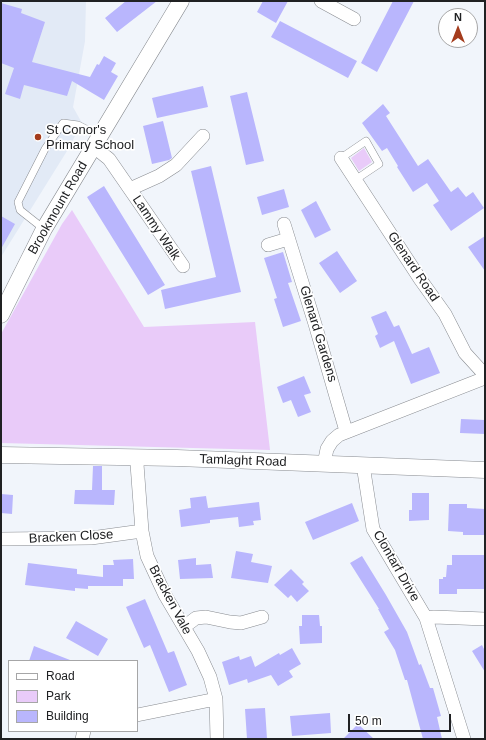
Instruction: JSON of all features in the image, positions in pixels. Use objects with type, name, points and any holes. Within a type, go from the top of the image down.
[{"type":"street","name":"Brookmount Road","points":[[1,315],[44,229],[181,1]]},
{"type":"street","points":[[321,1],[354,18]]},
{"type":"street","name":"Lammy Walk","points":[[130,189],[159,176],[176,165],[203,136]]},
{"type":"street","name":"Lammy Walk","points":[[97,141],[182,266]]},
{"type":"street","name":"Glenard Road","points":[[341,158],[445,314],[465,353],[485,375]]},
{"type":"street","name":"Glenard Gardens","points":[[284,224],[316,324],[346,431]]},
{"type":"street","points":[[268,244],[288,239]]},
{"type":"street","points":[[326,464],[325,459],[327,449],[332,441],[346,431],[485,378]]},
{"type":"street","name":"Tamlaght Road","points":[[1,455],[138,457],[485,470]]},
{"type":"street","name":"Bracken Vale","points":[[138,457],[142,531],[147,556],[165,595],[198,652],[210,677],[216,699],[217,739]]},
{"type":"street","name":"Clontarf Drive","points":[[363,465],[373,529],[426,618],[464,739]]},
{"type":"street","name":"Bracken Close","points":[[1,540],[91,538],[142,531]]},
{"type":"street","points":[[184,627],[196,618],[206,617],[241,623],[262,617]]},
{"type":"street","points":[[426,618],[485,618]]},
{"type":"street","points":[[138,715],[216,699]]},
{"type":"lane","points":[[44,229],[20,210],[18,202],[45,149],[63,123],[78,125],[97,141]]},
{"type":"lane","points":[[341,158],[366,141],[378,164],[355,180]]},
{"type":"shaded area","name":"St Conor's Primary School","points":[[1,1],[86,1],[85,41],[73,107],[82,123],[67,151],[1,257]]},
{"type":"green space","points":[[364,148],[372,162],[359,171],[351,158]]},
{"type":"green space","points":[[72,210],[144,327],[255,322],[270,450],[1,443],[1,334],[62,224]]},
{"type":"building","points":[[126,1],[157,1],[117,32],[105,18]]},
{"type":"building","points":[[263,1],[288,1],[276,23],[257,12]]},
{"type":"building","points":[[393,1],[414,1],[377,72],[361,63]]},
{"type":"building","points":[[1,3],[22,9],[21,13],[45,22],[32,62],[90,77],[97,64],[99,65],[104,56],[116,63],[111,72],[118,76],[104,100],[72,81],[67,96],[24,85],[20,99],[5,94],[14,68],[1,63]]},
{"type":"building","points":[[280,21],[357,61],[348,78],[271,37]]},
{"type":"building","points":[[203,86],[208,107],[157,118],[152,98]]},
{"type":"building","points":[[247,92],[264,161],[246,165],[230,96]]},
{"type":"building","points":[[383,104],[390,113],[386,116],[418,166],[428,159],[451,192],[458,187],[466,197],[473,192],[484,208],[451,231],[433,205],[439,201],[427,183],[413,192],[387,148],[382,151],[362,123]]},
{"type":"building","points":[[163,121],[172,158],[152,164],[143,126]]},
{"type":"building","points":[[211,166],[241,292],[165,309],[161,290],[216,277],[191,171]]},
{"type":"building","points":[[104,186],[165,285],[148,295],[87,197]]},
{"type":"building","points":[[284,189],[289,207],[262,215],[257,197]]},
{"type":"building","points":[[316,201],[331,230],[315,238],[301,210]]},
{"type":"building","points":[[1,216],[15,224],[1,249]]},
{"type":"building","points":[[485,236],[485,271],[468,247]]},
{"type":"building","points":[[337,251],[357,281],[340,293],[319,263]]},
{"type":"building","points":[[283,252],[292,282],[288,283],[301,321],[283,327],[274,299],[277,298],[264,258]]},
{"type":"building","points":[[386,311],[394,327],[399,325],[412,354],[429,347],[440,373],[411,384],[394,341],[380,348],[375,336],[378,334],[371,317]]},
{"type":"building","points":[[304,376],[311,393],[304,395],[311,412],[298,417],[291,400],[283,403],[277,387]]},
{"type":"building","points":[[461,419],[485,420],[485,434],[460,433]]},
{"type":"building","points":[[93,466],[102,466],[102,490],[115,490],[114,505],[74,504],[75,490],[92,490]]},
{"type":"building","points":[[412,493],[429,493],[429,520],[409,521],[409,510],[412,510]]},
{"type":"building","points":[[1,494],[13,495],[12,514],[1,513]]},
{"type":"building","points":[[206,496],[208,508],[259,502],[261,520],[253,521],[254,525],[239,527],[238,517],[210,520],[210,523],[181,527],[179,510],[191,508],[190,498]]},
{"type":"building","points":[[352,503],[359,521],[313,540],[305,522]]},
{"type":"building","points":[[449,504],[467,504],[467,508],[485,509],[485,535],[463,535],[463,532],[448,531]]},
{"type":"building","points":[[236,551],[253,554],[251,562],[272,566],[268,583],[231,578]]},
{"type":"building","points":[[452,555],[485,555],[485,589],[457,589],[457,594],[439,594],[439,579],[446,577],[447,565],[452,565]]},
{"type":"building","points":[[362,556],[407,632],[419,665],[421,664],[430,688],[433,688],[441,716],[437,717],[442,739],[423,739],[407,680],[405,680],[395,650],[384,632],[389,629],[379,609],[350,563]]},
{"type":"building","points":[[196,558],[196,565],[211,564],[213,578],[180,579],[178,560]]},
{"type":"building","points":[[133,559],[134,579],[123,579],[123,586],[88,586],[88,589],[75,588],[75,591],[25,585],[28,563],[77,569],[77,574],[103,577],[103,565],[114,565],[113,560]]},
{"type":"building","points":[[291,569],[304,582],[302,584],[309,591],[297,602],[291,595],[288,598],[274,585]]},
{"type":"building","points":[[145,599],[168,653],[174,651],[187,685],[169,692],[150,645],[144,648],[126,607]]},
{"type":"building","points":[[302,615],[319,615],[320,626],[322,626],[322,643],[300,644],[299,626],[302,626]]},
{"type":"building","points":[[76,621],[108,639],[98,656],[66,638]]},
{"type":"building","points":[[482,645],[485,651],[485,672],[472,651]]},
{"type":"building","points":[[34,646],[70,660],[29,660]]},
{"type":"building","points":[[292,648],[301,664],[289,671],[293,677],[278,686],[271,675],[248,683],[247,679],[229,685],[222,662],[239,656],[240,660],[251,656],[255,667],[279,653],[280,655]]},
{"type":"building","points":[[265,708],[267,739],[247,739],[245,709]]},
{"type":"building","points":[[330,713],[331,733],[292,736],[290,716]]},
{"type":"building","points":[[358,724],[374,739],[343,739]]},
{"type":"place","name":"St Conor's Primary School","points":[[38,137]]}]
